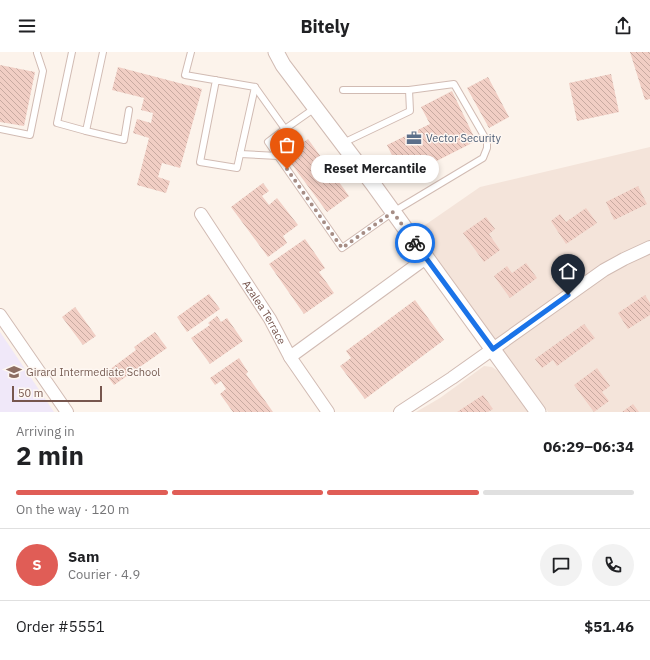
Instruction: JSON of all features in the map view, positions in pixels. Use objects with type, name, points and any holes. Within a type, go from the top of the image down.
[{"type":"street","points":[[276,52],[283,65],[393,212],[538,412]]},
{"type":"street","name":"Azalea Terrace","points":[[201,214],[270,319],[290,357],[328,412]]},
{"type":"street","points":[[400,412],[452,378],[604,270],[624,259],[650,248]]},
{"type":"street","points":[[290,357],[426,258]]},
{"type":"street","points":[[0,315],[67,412]]},
{"type":"lane","points":[[0,129],[30,135],[43,71],[36,52]]},
{"type":"lane","points":[[72,52],[57,124],[124,140],[129,110]]},
{"type":"lane","points":[[86,131],[103,52]]},
{"type":"lane","points":[[191,52],[185,75],[254,87],[285,129]]},
{"type":"lane","points":[[216,80],[200,162],[237,168],[254,87]]},
{"type":"lane","points":[[315,108],[268,142],[342,248],[393,212],[483,158],[487,148],[487,141],[454,84],[409,90],[343,90]]},
{"type":"lane","points":[[342,143],[410,111],[409,90]]},
{"type":"lane","points":[[240,154],[278,156]]},
{"type":"shaded area","points":[[650,147],[650,412],[548,412],[415,232],[480,187]]},
{"type":"shaded area","name":"Girard Intermediate School","points":[[0,332],[54,412],[0,412]]},
{"type":"shaded area","points":[[484,366],[492,367],[498,371],[528,412],[416,412],[440,398]]},
{"type":"building","points":[[630,52],[650,52],[650,99],[645,100]]},
{"type":"building","points":[[0,65],[35,72],[24,126],[0,122]]},
{"type":"building","points":[[118,67],[202,89],[180,168],[162,163],[158,177],[170,181],[166,193],[137,185],[149,138],[133,133],[137,119],[151,123],[153,113],[141,110],[144,98],[112,90]]},
{"type":"building","points":[[611,74],[619,112],[577,121],[569,83]]},
{"type":"building","points":[[488,77],[509,117],[489,128],[467,88]]},
{"type":"building","points":[[452,91],[476,141],[403,178],[387,145],[430,124],[421,107]]},
{"type":"building","points":[[308,139],[349,196],[327,212],[285,155]]},
{"type":"building","points":[[263,183],[269,191],[262,196],[269,205],[277,198],[298,225],[283,236],[287,243],[268,257],[231,207]]},
{"type":"building","points":[[638,186],[647,204],[614,220],[606,202]]},
{"type":"building","points":[[586,208],[597,223],[566,244],[551,221],[560,214],[566,222]]},
{"type":"building","points":[[486,217],[495,229],[489,234],[500,250],[484,262],[463,233]]},
{"type":"building","points":[[305,239],[325,268],[319,272],[334,293],[304,314],[269,264]]},
{"type":"building","points":[[526,263],[537,278],[510,298],[494,276],[507,266],[512,273]]},
{"type":"building","points":[[209,294],[220,309],[187,332],[177,317]]},
{"type":"building","points":[[645,295],[650,303],[650,315],[628,329],[618,313]]},
{"type":"building","points":[[415,300],[444,340],[365,399],[340,366],[351,358],[346,351]]},
{"type":"building","points":[[75,307],[96,336],[83,345],[62,317]]},
{"type":"building","points":[[217,316],[221,322],[227,318],[243,341],[210,364],[191,338],[210,325],[208,323]]},
{"type":"building","points":[[584,324],[595,338],[557,366],[553,360],[542,368],[535,359]]},
{"type":"building","points":[[155,332],[167,348],[114,385],[105,373],[136,350],[134,347]]},
{"type":"building","points":[[239,358],[248,372],[246,374],[273,412],[233,412],[220,394],[226,389],[221,381],[215,385],[210,378]]},
{"type":"building","points":[[597,368],[610,386],[602,392],[609,401],[594,412],[574,385]]},
{"type":"building","points":[[483,395],[493,409],[488,412],[457,412]]},
{"type":"building","points":[[633,404],[639,412],[622,412]]},
{"type":"way so far","points":[[287,169],[342,248],[393,212],[415,243]]},
{"type":"place","name":"Vector Security","points":[[414,138]]},
{"type":"place","name":"Reset Mercantile","points":[[287,169]]},
{"type":"place","name":"Girard Intermediate School","points":[[14,372]]},
{"type":"route","points":[[415,243],[493,349],[568,295]]}]
